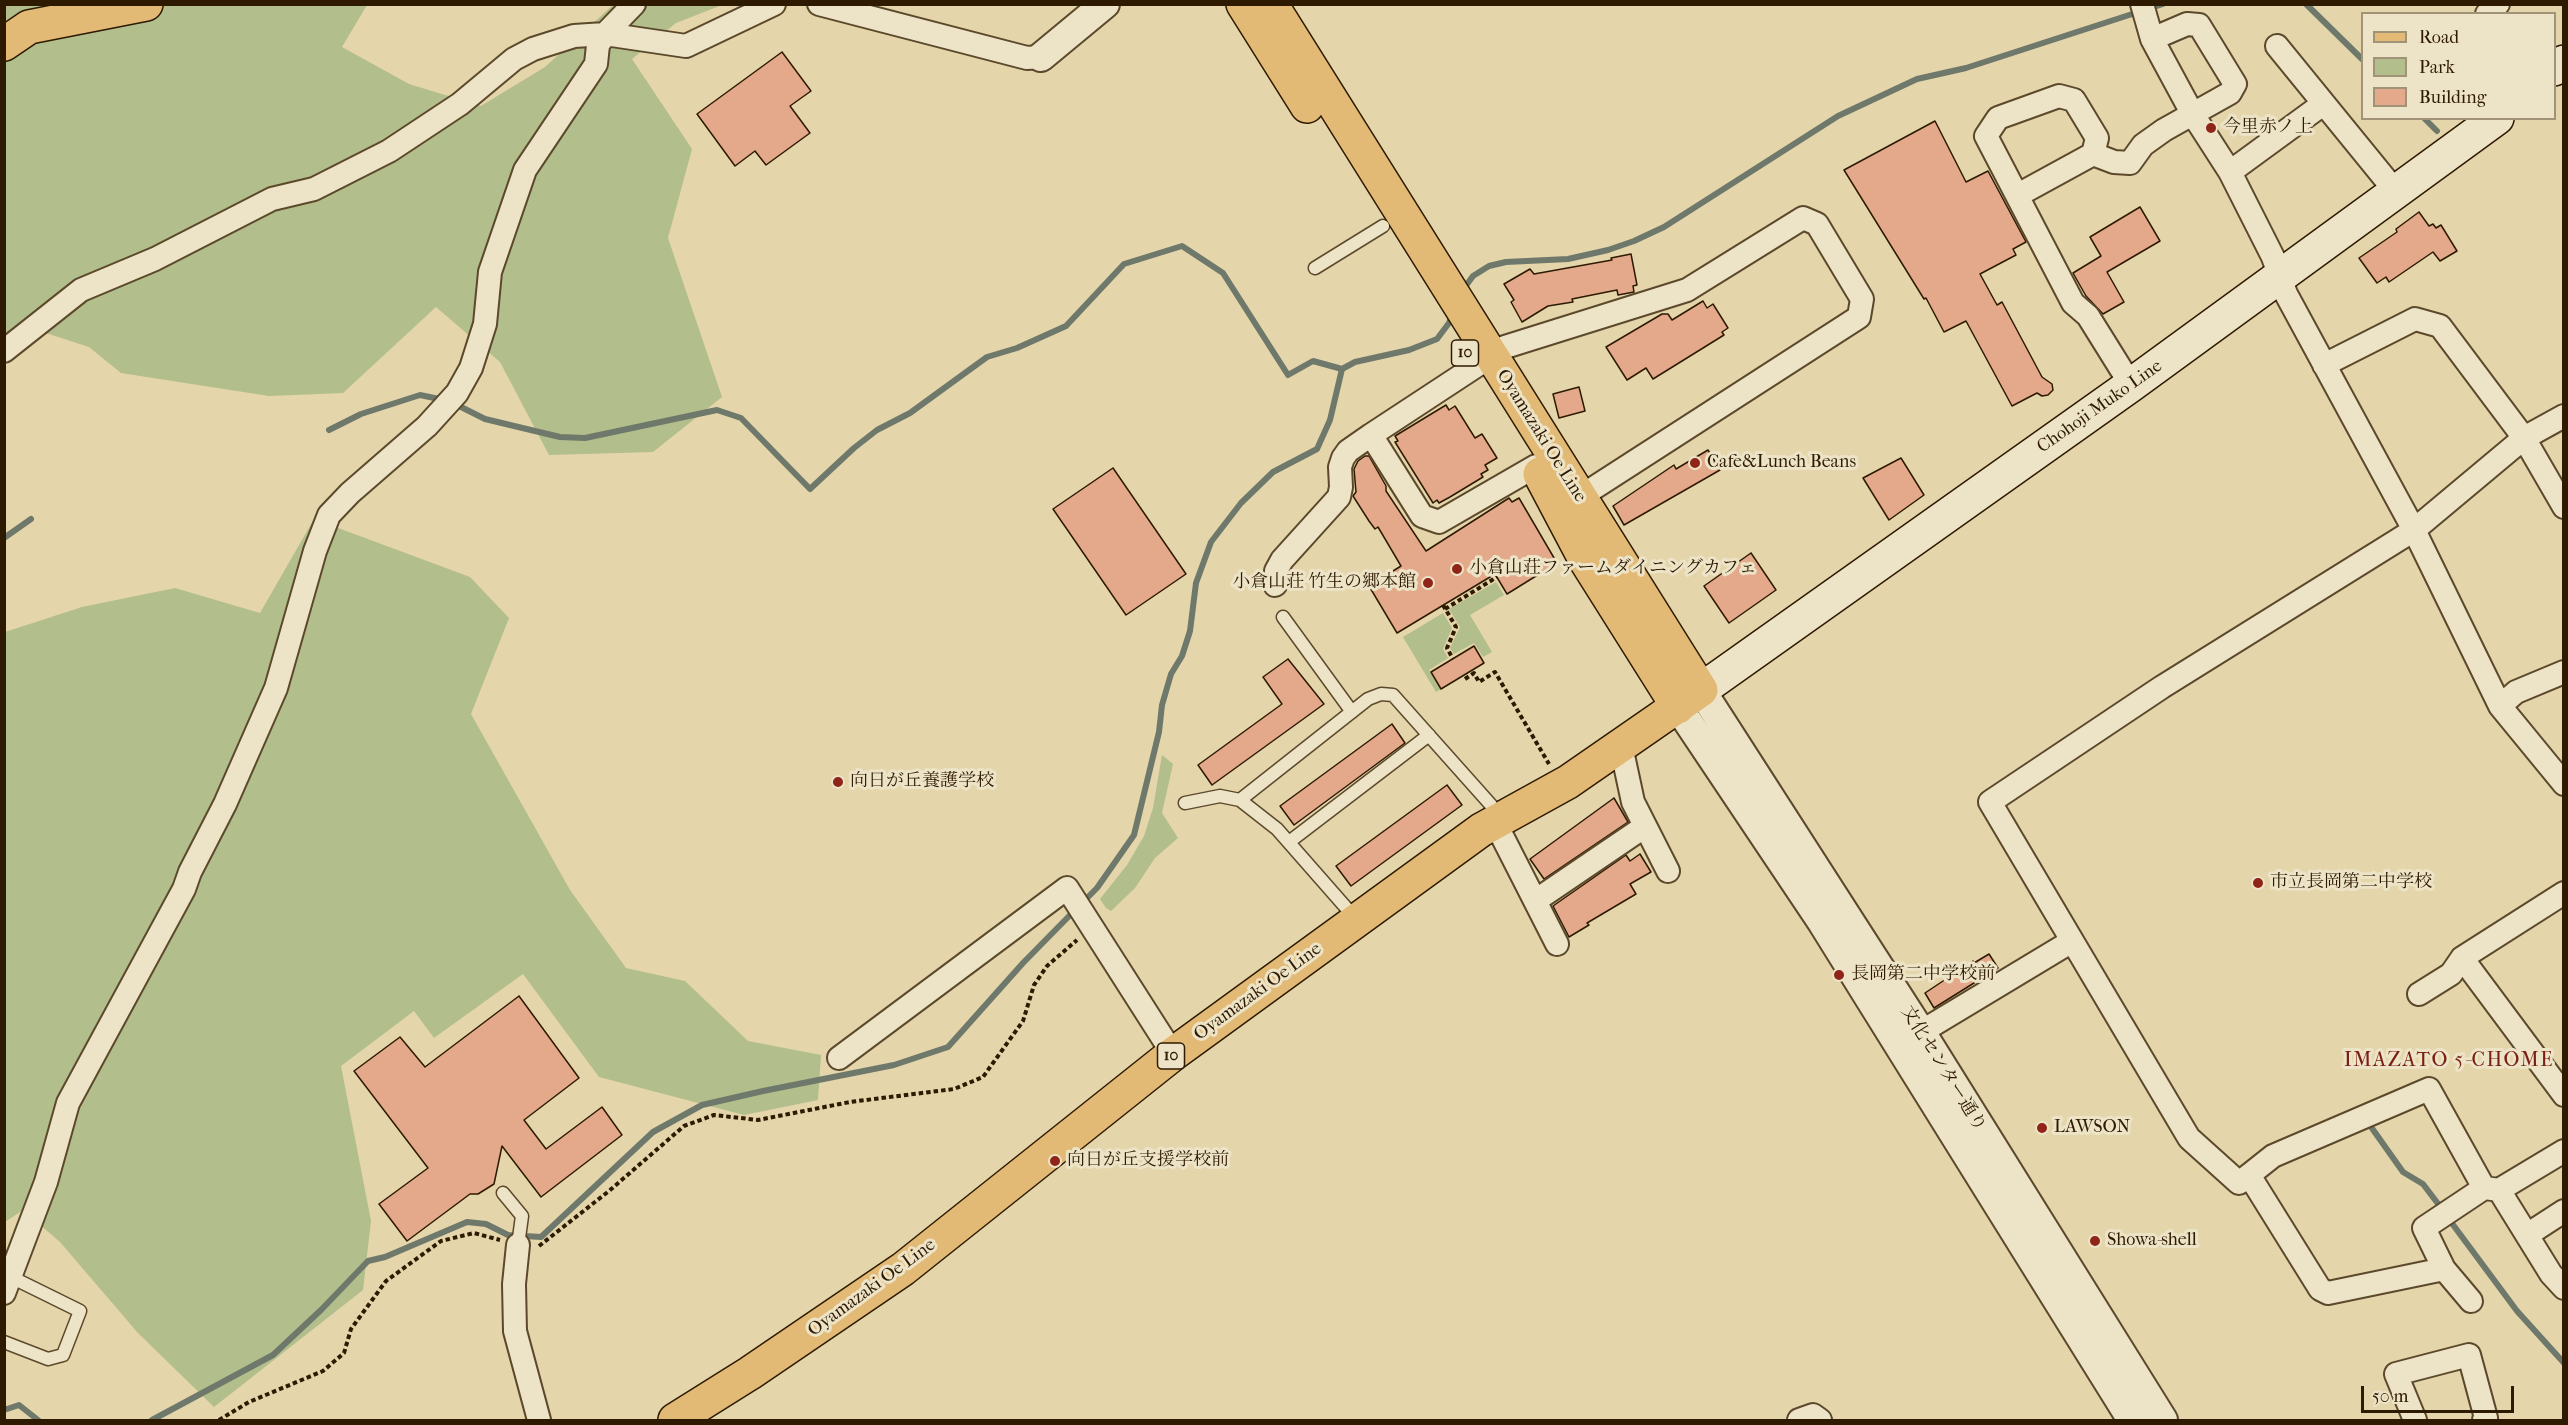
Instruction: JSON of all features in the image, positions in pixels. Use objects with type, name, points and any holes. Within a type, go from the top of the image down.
[{"type":"main road","points":[[4,44],[30,27],[146,4]]},
{"type":"main road","name":"Oyamazaki Oe Line","points":[[1243,4],[1383,226],[1483,362],[1536,466],[1570,504]]},
{"type":"main road","name":"Oyamazaki Oe Line","points":[[675,1420],[750,1373],[903,1269],[1173,1054],[1496,820],[1568,782],[1689,699],[1586,561],[1570,504],[1271,4]]},
{"type":"main road","name":"Chohoji Muko Line","points":[[1689,699],[2131,385],[2491,120]]},
{"type":"street","points":[[8,1285],[46,1182],[68,1103],[184,889],[190,872],[225,804],[276,688],[315,551],[329,515],[350,493],[427,426],[462,385],[471,368],[485,324],[490,273],[525,170],[596,64],[598,45],[604,34],[634,4]]},
{"type":"street","points":[[4,351],[81,290],[154,259],[272,199],[314,189],[389,151],[460,104],[514,59],[533,49],[574,36],[604,34],[686,46],[774,4]]},
{"type":"street","points":[[819,4],[1027,58],[1041,57],[1105,4]]},
{"type":"street","points":[[2142,4],[2150,33],[2192,113],[2230,172],[2273,256],[2286,294],[2414,530],[2500,706],[2564,784]]},
{"type":"street","points":[[2093,154],[2114,162],[2130,163],[2143,145],[2192,113],[2230,93],[2235,84],[2199,25],[2187,24],[2150,33]]},
{"type":"street","points":[[2277,46],[2396,192]]},
{"type":"street","points":[[2018,195],[2093,154],[2097,138],[2074,99],[2059,96],[1998,118],[1986,136],[2073,303],[2088,316],[2131,385]]},
{"type":"street","points":[[2230,172],[2323,104]]},
{"type":"street","points":[[1275,585],[1276,571],[1282,560],[1339,497],[1340,467],[1343,458],[1348,451],[1371,435],[1505,347],[1687,290],[1803,218],[1817,224],[1862,299],[1859,317],[1570,504]]},
{"type":"street","points":[[2324,365],[2415,319],[2440,326],[2524,438],[2564,507]]},
{"type":"street","points":[[2564,416],[2524,438],[2414,530],[2162,687],[1990,802],[2189,1138],[2239,1183],[2273,1156],[2429,1089],[2491,1189],[2564,1288]]},
{"type":"street","points":[[1371,435],[1422,516],[1439,522],[1536,466]]},
{"type":"street","points":[[2500,706],[2516,692],[2564,672]]},
{"type":"street","name":"文化センター通り","points":[[1689,699],[1822,921],[1910,1039],[2163,1420]]},
{"type":"street","points":[[1621,746],[1633,802],[1668,870]]},
{"type":"street","points":[[1496,820],[1557,945]]},
{"type":"street","points":[[1535,901],[1644,827]]},
{"type":"street","points":[[839,1058],[1067,888],[1173,1054]]},
{"type":"street","points":[[2419,994],[2451,974],[2462,958],[2564,893]]},
{"type":"street","points":[[1910,1039],[2072,941]]},
{"type":"street","points":[[2462,958],[2564,1095]]},
{"type":"street","name":"文化センター通り","points":[[1910,1039],[2133,1420]]},
{"type":"street","points":[[2471,1301],[2444,1269],[2424,1228],[2491,1189],[2564,1151]]},
{"type":"street","points":[[2249,1175],[2320,1289],[2328,1293],[2444,1269]]},
{"type":"street","points":[[2527,1235],[2564,1210]]},
{"type":"street","points":[[518,1242],[514,1284],[515,1331],[539,1420]]},
{"type":"street","points":[[2415,1420],[2396,1374],[2469,1355],[2486,1418],[2484,1420]]},
{"type":"street","points":[[1799,1420],[1813,1415],[1820,1420]]},
{"type":"lane","points":[[1314,268],[1383,226]]},
{"type":"lane","points":[[1283,617],[1352,712]]},
{"type":"lane","points":[[1240,800],[1368,699],[1381,694],[1393,695],[1491,805],[1496,820]]},
{"type":"lane","points":[[1289,842],[1429,735]]},
{"type":"lane","points":[[1185,803],[1220,796],[1240,800],[1263,816],[1289,842],[1356,920]]},
{"type":"lane","points":[[503,1193],[522,1216],[518,1242]]},
{"type":"lane","points":[[4,1342],[48,1359],[63,1355],[80,1311],[8,1285]]},
{"type":"path","points":[[1453,659],[1447,648],[1456,627],[1444,607],[1497,578]]},
{"type":"path","points":[[1465,679],[1474,673],[1479,682],[1495,672],[1551,767]]},
{"type":"path","points":[[219,1420],[249,1402],[323,1371],[344,1353],[351,1329],[386,1281],[441,1241],[474,1233],[537,1248],[609,1191],[684,1126],[714,1115],[758,1120],[850,1102],[954,1089],[983,1077],[1023,1021],[1034,985],[1047,966],[1092,927]]},
{"type":"green space","points":[[5,5],[367,5],[342,47],[409,84],[481,106],[545,67],[613,5],[722,5],[676,23],[632,59],[692,149],[668,238],[722,397],[653,452],[549,455],[500,362],[436,307],[343,393],[269,396],[121,373],[89,347],[18,324],[5,335]]},
{"type":"green space","points":[[314,519],[470,577],[509,618],[471,714],[570,890],[626,968],[685,981],[748,1041],[821,1055],[818,1100],[744,1115],[599,1077],[523,974],[434,1038],[414,1011],[341,1066],[371,1221],[363,1290],[214,1407],[138,1333],[60,1242],[23,1210],[5,1222],[5,632],[82,607],[175,588],[260,613]]},
{"type":"green space","points":[[1496,582],[1504,595],[1470,615],[1492,652],[1483,657],[1474,643],[1454,654],[1450,648],[1460,627],[1449,609]]},
{"type":"green space","points":[[1443,613],[1452,628],[1443,649],[1448,658],[1429,670],[1441,689],[1436,692],[1403,637]]},
{"type":"green space","points":[[1162,755],[1173,764],[1162,813],[1178,838],[1155,858],[1135,888],[1111,911],[1100,899],[1127,865],[1144,836],[1153,808]]},
{"type":"building","points":[[782,52],[811,91],[790,106],[810,133],[766,165],[755,151],[735,166],[697,114]]},
{"type":"building","points":[[1935,121],[1966,182],[1988,171],[2026,242],[2013,249],[2016,255],[1980,274],[1997,305],[2002,302],[2042,377],[2052,384],[2053,390],[2048,395],[2042,396],[2037,393],[2012,406],[1966,321],[1944,332],[1926,298],[1924,299],[1844,170]]},
{"type":"building","points":[[2140,207],[2160,241],[2107,272],[2124,302],[2103,314],[2086,296],[2073,273],[2101,256],[2090,237]]},
{"type":"building","points":[[2419,212],[2429,226],[2433,224],[2436,228],[2441,225],[2457,251],[2440,261],[2433,252],[2389,282],[2386,277],[2377,283],[2359,258],[2397,232],[2396,229]]},
{"type":"building","points":[[1631,254],[1637,285],[1633,286],[1634,292],[1618,295],[1617,290],[1572,299],[1573,302],[1548,306],[1522,322],[1511,302],[1514,300],[1504,284],[1530,269],[1534,274],[1612,260],[1611,258]]},
{"type":"building","points":[[1703,301],[1707,308],[1713,304],[1728,328],[1722,332],[1724,335],[1653,379],[1646,368],[1627,380],[1606,347],[1662,314],[1668,314],[1672,320]]},
{"type":"building","points":[[1579,387],[1585,411],[1559,418],[1553,394]]},
{"type":"building","points":[[1446,405],[1449,410],[1455,406],[1475,438],[1482,434],[1497,458],[1485,465],[1488,470],[1481,474],[1483,477],[1439,503],[1437,500],[1433,503],[1395,442],[1398,441],[1395,436]]},
{"type":"building","points":[[1708,450],[1720,470],[1624,525],[1613,506],[1674,465],[1676,469]]},
{"type":"building","points":[[1369,456],[1386,486],[1386,491],[1426,551],[1509,498],[1512,502],[1519,498],[1557,563],[1507,594],[1495,574],[1397,633],[1369,586],[1401,566],[1378,527],[1375,529],[1353,496],[1356,492],[1354,469],[1358,461]]},
{"type":"building","points":[[1901,458],[1924,495],[1889,520],[1863,478]]},
{"type":"building","points":[[1113,468],[1186,574],[1126,615],[1053,509]]},
{"type":"building","points":[[1751,553],[1776,590],[1729,623],[1704,586]]},
{"type":"building","points":[[1474,646],[1484,663],[1441,689],[1431,672]]},
{"type":"building","points":[[1288,659],[1324,704],[1212,785],[1198,765],[1282,704],[1263,677]]},
{"type":"building","points":[[1392,724],[1405,743],[1294,825],[1280,806]]},
{"type":"building","points":[[1447,785],[1462,805],[1351,886],[1336,866]]},
{"type":"building","points":[[1614,798],[1628,822],[1544,879],[1530,859]]},
{"type":"building","points":[[1640,854],[1651,872],[1630,884],[1636,894],[1587,923],[1589,925],[1569,937],[1553,906],[1626,855],[1630,861]]},
{"type":"building","points":[[1989,954],[1998,968],[1934,1008],[1925,993],[1973,961],[1974,963]]},
{"type":"building","points":[[519,996],[579,1078],[524,1120],[546,1149],[602,1107],[622,1135],[541,1197],[502,1146],[494,1184],[478,1194],[470,1194],[407,1241],[379,1204],[428,1168],[354,1071],[400,1037],[425,1067]]},
{"type":"waterway","points":[[1462,291],[1473,276],[1489,266],[1506,262],[1568,259],[1608,250],[1634,241],[1664,227],[1838,116],[1917,79],[1966,68],[2163,4]]},
{"type":"waterway","points":[[2306,4],[2361,58]]},
{"type":"waterway","points":[[2426,120],[2437,131]]},
{"type":"waterway","points":[[453,403],[485,419],[560,437],[585,438],[717,410],[741,418],[810,489],[877,430],[910,413],[987,357],[1017,348],[1066,326],[1124,264],[1182,246],[1223,273],[1288,375],[1313,361],[1342,369]]},
{"type":"waterway","points":[[1082,903],[1097,888],[1134,835],[1159,732],[1162,705],[1171,674],[1182,656],[1190,631],[1196,583],[1211,542],[1241,503],[1273,472],[1317,449],[1330,420],[1342,369],[1355,362],[1409,350],[1437,339],[1449,323],[1452,314]]},
{"type":"waterway","points":[[329,430],[361,414],[420,395],[444,400]]},
{"type":"waterway","points":[[4,538],[31,519]]},
{"type":"waterway","points":[[152,1420],[273,1355],[368,1261],[385,1257],[467,1222],[486,1224],[508,1235],[541,1237],[653,1132],[702,1105],[894,1065],[948,1047],[1023,963],[1075,910]]},
{"type":"waterway","points":[[2369,1124],[2403,1172],[2423,1184],[2442,1209]]},
{"type":"waterway","points":[[2448,1218],[2517,1311],[2564,1363]]},
{"type":"waterway","points":[[4,1410],[19,1405],[38,1420]]},
{"type":"place","name":"今里赤ノ上","points":[[2211,128]]},
{"type":"place","name":"Cafe&Lunch Beans","points":[[1695,463]]},
{"type":"place","name":"小倉山荘ファームダイニングカフェ","points":[[1457,569]]},
{"type":"place","name":"小倉山荘 竹生の郷本館","points":[[1428,583]]},
{"type":"place","name":"向日が丘養護学校","points":[[838,782]]},
{"type":"place","name":"市立長岡第二中学校","points":[[2258,883]]},
{"type":"place","name":"長岡第二中学校前","points":[[1839,975]]},
{"type":"place","name":"LAWSON","points":[[2042,1128]]},
{"type":"place","name":"向日が丘支援学校前","points":[[1055,1161]]},
{"type":"place","name":"Showa-shell","points":[[2095,1241]]},
{"type":"district","name":"IMAZATO 5-CHOME","points":[[2449,1061]]}]
